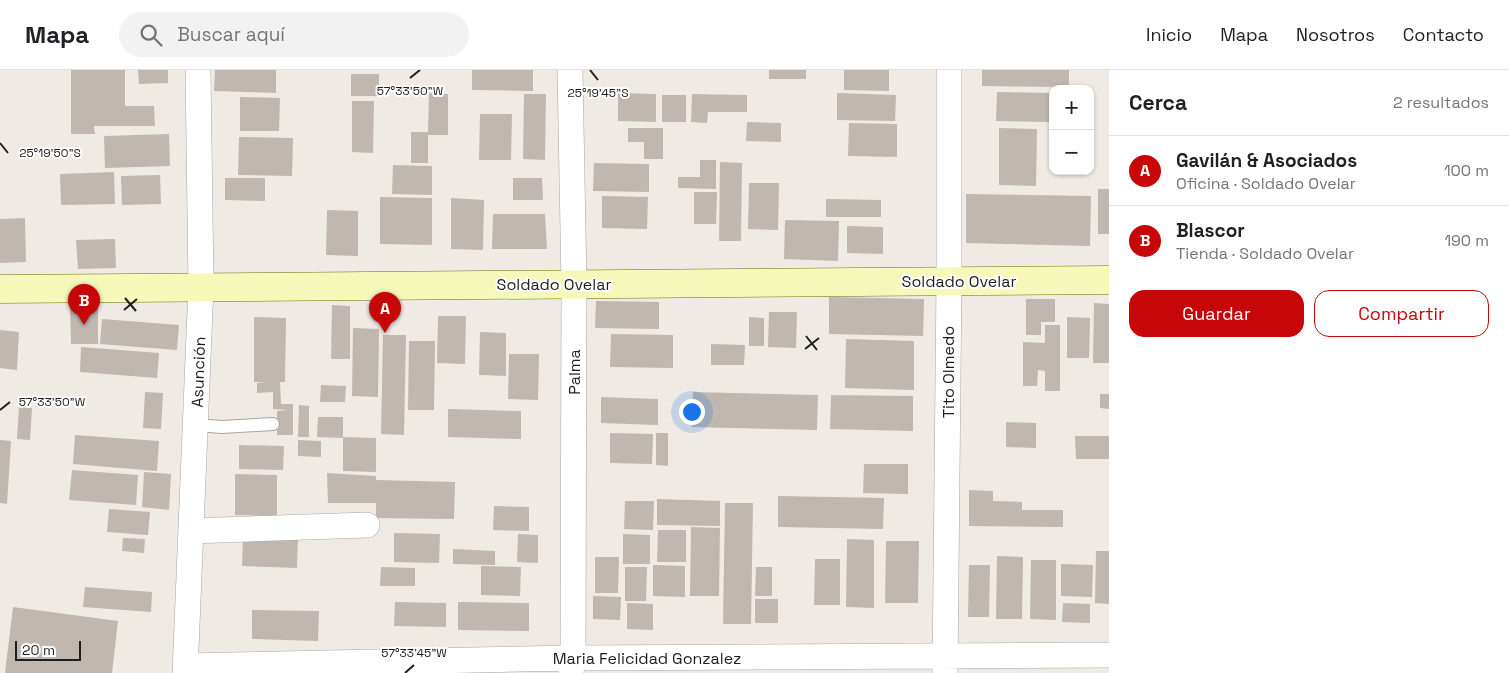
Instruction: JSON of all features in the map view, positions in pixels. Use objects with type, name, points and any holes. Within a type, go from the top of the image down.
[{"type":"main road","name":"Soldado Ovelar","points":[[0,289],[1109,280]]},
{"type":"street","name":"Asunción","points":[[185,669],[201,286],[198,70]]},
{"type":"street","name":"Palma","points":[[570,70],[574,284],[572,665]]},
{"type":"street","name":"Tito Olmedo","points":[[945,665],[949,70]]},
{"type":"street","points":[[191,531],[366,525]]},
{"type":"street","name":"Maria Felicidad Gonzalez","points":[[185,669],[572,665],[945,665],[1109,656]]},
{"type":"lane","points":[[196,425],[222,427],[274,424]]},
{"type":"building","points":[[71,70],[125,70],[125,106],[154,106],[155,126],[94,126],[95,134],[71,134]]},
{"type":"building","points":[[138,70],[168,70],[168,83],[139,84]]},
{"type":"building","points":[[215,70],[276,70],[276,93],[214,91]]},
{"type":"building","points":[[472,70],[533,70],[533,91],[472,90]]},
{"type":"building","points":[[769,70],[806,70],[806,79],[769,79]]},
{"type":"building","points":[[844,70],[889,70],[889,91],[844,90]]},
{"type":"building","points":[[982,70],[1069,70],[1069,85],[1049,85],[1049,87],[982,86]]},
{"type":"building","points":[[351,74],[379,74],[379,96],[351,96]]},
{"type":"building","points":[[997,92],[1049,93],[1049,122],[996,121]]},
{"type":"building","points":[[429,93],[448,94],[448,135],[428,135],[428,163],[411,163],[411,132],[428,132]]},
{"type":"building","points":[[618,93],[656,94],[656,122],[618,121]]},
{"type":"building","points":[[837,93],[896,95],[895,121],[837,120]]},
{"type":"building","points":[[524,94],[546,94],[545,160],[523,159]]},
{"type":"building","points":[[692,94],[747,95],[747,112],[708,112],[707,123],[691,122]]},
{"type":"building","points":[[662,95],[686,95],[686,122],[662,122]]},
{"type":"building","points":[[240,97],[280,98],[279,131],[240,131]]},
{"type":"building","points":[[352,101],[374,101],[373,153],[352,152]]},
{"type":"building","points":[[480,114],[512,114],[511,160],[479,160]]},
{"type":"building","points":[[747,122],[781,123],[781,142],[746,141]]},
{"type":"building","points":[[849,123],[897,124],[897,157],[848,156]]},
{"type":"building","points":[[628,128],[663,128],[663,159],[644,159],[644,142],[628,142]]},
{"type":"building","points":[[999,128],[1037,129],[1036,186],[999,185]]},
{"type":"building","points":[[169,134],[170,166],[105,168],[104,136]]},
{"type":"building","points":[[239,137],[293,138],[292,176],[238,175]]},
{"type":"building","points":[[700,160],[716,160],[716,189],[678,188],[678,177],[700,177]]},
{"type":"building","points":[[720,162],[742,163],[741,241],[719,241]]},
{"type":"building","points":[[594,163],[649,164],[649,192],[593,191]]},
{"type":"building","points":[[393,165],[432,166],[432,195],[392,194]]},
{"type":"building","points":[[114,172],[115,204],[61,205],[60,174]]},
{"type":"building","points":[[160,175],[161,204],[122,205],[121,176]]},
{"type":"building","points":[[225,178],[265,178],[265,201],[225,200]]},
{"type":"building","points":[[513,178],[542,178],[543,200],[513,200]]},
{"type":"building","points":[[749,183],[779,183],[778,230],[748,229]]},
{"type":"building","points":[[1098,189],[1109,189],[1109,234],[1098,234]]},
{"type":"building","points":[[694,192],[717,192],[716,224],[694,224]]},
{"type":"building","points":[[966,194],[1091,196],[1090,246],[966,243]]},
{"type":"building","points":[[602,196],[648,197],[647,229],[602,228]]},
{"type":"building","points":[[380,197],[432,198],[432,245],[380,244]]},
{"type":"building","points":[[451,198],[484,200],[483,250],[451,249]]},
{"type":"building","points":[[826,199],[881,200],[881,217],[826,217]]},
{"type":"building","points":[[327,210],[358,211],[358,256],[326,255]]},
{"type":"building","points":[[493,214],[545,214],[547,249],[492,249]]},
{"type":"building","points":[[25,218],[26,262],[0,263],[0,219]]},
{"type":"building","points":[[785,220],[839,221],[838,261],[784,259]]},
{"type":"building","points":[[847,226],[883,227],[883,254],[847,253]]},
{"type":"building","points":[[115,239],[116,268],[78,269],[76,240]]},
{"type":"building","points":[[829,297],[924,299],[923,336],[829,334]]},
{"type":"building","points":[[1026,299],[1055,299],[1055,322],[1041,322],[1041,335],[1026,335]]},
{"type":"building","points":[[596,301],[659,302],[659,329],[595,328]]},
{"type":"building","points":[[1094,303],[1109,304],[1109,363],[1093,363]]},
{"type":"building","points":[[332,305],[350,306],[350,359],[331,359]]},
{"type":"building","points":[[98,306],[98,344],[71,344],[70,307]]},
{"type":"building","points":[[769,312],[797,312],[796,348],[768,347]]},
{"type":"building","points":[[438,316],[466,316],[465,364],[437,363]]},
{"type":"building","points":[[254,317],[286,318],[285,382],[280,382],[281,404],[293,404],[293,435],[277,435],[277,411],[289,410],[273,409],[273,392],[257,393],[257,383],[266,382],[254,382]]},
{"type":"building","points":[[749,317],[764,318],[764,346],[749,346]]},
{"type":"building","points":[[1067,317],[1090,318],[1089,358],[1067,358]]},
{"type":"building","points":[[102,319],[179,325],[177,350],[100,344]]},
{"type":"building","points":[[1045,325],[1060,325],[1060,391],[1045,391],[1045,371],[1038,370],[1037,386],[1023,386],[1023,342],[1045,343]]},
{"type":"building","points":[[353,328],[379,329],[378,397],[352,396]]},
{"type":"building","points":[[0,330],[19,332],[17,370],[0,368]]},
{"type":"building","points":[[480,332],[506,333],[506,376],[479,375]]},
{"type":"building","points":[[611,334],[673,335],[673,368],[610,367]]},
{"type":"building","points":[[383,335],[406,335],[404,435],[381,434]]},
{"type":"building","points":[[846,339],[914,341],[914,390],[845,388]]},
{"type":"building","points":[[409,341],[435,341],[434,410],[408,410]]},
{"type":"building","points":[[711,344],[745,345],[744,365],[711,365]]},
{"type":"building","points":[[81,347],[159,353],[157,378],[80,372]]},
{"type":"building","points":[[509,354],[539,354],[538,400],[508,399]]},
{"type":"building","points":[[321,385],[346,386],[345,402],[320,402]]},
{"type":"building","points":[[145,392],[163,393],[161,429],[143,428]]},
{"type":"building","points":[[693,392],[818,395],[817,430],[692,427]]},
{"type":"building","points":[[1100,394],[1109,394],[1109,409],[1100,408]]},
{"type":"building","points":[[831,395],[913,396],[913,431],[830,429]]},
{"type":"building","points":[[601,397],[658,399],[658,425],[601,423]]},
{"type":"building","points":[[299,405],[309,406],[309,437],[298,437]]},
{"type":"building","points":[[19,407],[32,408],[30,440],[17,439]]},
{"type":"building","points":[[448,409],[521,411],[521,439],[448,437]]},
{"type":"building","points":[[318,417],[343,417],[343,438],[317,437]]},
{"type":"building","points":[[1006,422],[1036,423],[1036,448],[1006,447]]},
{"type":"building","points":[[610,433],[653,434],[652,464],[610,463]]},
{"type":"building","points":[[656,433],[668,433],[668,466],[656,465]]},
{"type":"building","points":[[75,435],[159,441],[157,471],[73,464]]},
{"type":"building","points":[[1075,436],[1109,436],[1109,459],[1076,459]]},
{"type":"building","points":[[343,437],[376,438],[376,472],[343,471]]},
{"type":"building","points":[[0,440],[11,441],[7,504],[0,503]]},
{"type":"building","points":[[298,440],[321,441],[321,457],[298,456]]},
{"type":"building","points":[[239,445],[284,446],[283,470],[239,469]]},
{"type":"building","points":[[864,464],[908,464],[908,494],[863,493]]},
{"type":"building","points":[[72,470],[138,475],[136,505],[69,500]]},
{"type":"building","points":[[144,472],[171,474],[169,510],[142,507]]},
{"type":"building","points":[[327,473],[376,476],[376,480],[455,482],[454,519],[376,518],[376,503],[328,503]]},
{"type":"building","points":[[235,474],[277,475],[277,516],[235,515]]},
{"type":"building","points":[[969,490],[993,491],[993,501],[1022,502],[1022,510],[1063,510],[1063,527],[969,526]]},
{"type":"building","points":[[778,496],[884,498],[883,529],[778,527]]},
{"type":"building","points":[[657,499],[720,501],[720,526],[657,525]]},
{"type":"building","points":[[625,501],[654,501],[653,530],[624,529]]},
{"type":"building","points":[[725,503],[753,503],[751,624],[723,624]]},
{"type":"building","points":[[494,506],[529,507],[529,531],[493,530]]},
{"type":"building","points":[[109,509],[150,512],[148,535],[107,532]]},
{"type":"building","points":[[691,527],[720,528],[719,596],[690,596]]},
{"type":"building","points":[[658,530],[686,530],[686,562],[657,562]]},
{"type":"building","points":[[394,533],[440,534],[439,563],[394,562]]},
{"type":"building","points":[[518,534],[538,535],[538,563],[517,562]]},
{"type":"building","points":[[623,534],[650,535],[650,564],[623,564]]},
{"type":"building","points":[[243,536],[298,537],[297,568],[242,566]]},
{"type":"building","points":[[123,538],[145,539],[144,553],[122,551]]},
{"type":"building","points":[[847,539],[874,540],[874,608],[846,607]]},
{"type":"building","points":[[886,541],[919,541],[918,603],[885,603]]},
{"type":"building","points":[[453,549],[495,551],[495,565],[453,564]]},
{"type":"building","points":[[1096,551],[1109,551],[1109,604],[1095,603]]},
{"type":"building","points":[[997,556],[1023,557],[1022,619],[996,619]]},
{"type":"building","points":[[595,557],[619,557],[618,593],[595,593]]},
{"type":"building","points":[[815,559],[840,559],[840,605],[814,605]]},
{"type":"building","points":[[1031,560],[1056,560],[1056,620],[1030,619]]},
{"type":"building","points":[[1061,564],[1093,565],[1092,597],[1061,596]]},
{"type":"building","points":[[653,565],[685,566],[685,597],[653,596]]},
{"type":"building","points":[[969,565],[990,565],[989,617],[968,617]]},
{"type":"building","points":[[481,566],[521,567],[520,596],[481,595]]},
{"type":"building","points":[[381,567],[415,568],[415,586],[380,586]]},
{"type":"building","points":[[625,567],[647,567],[646,601],[625,601]]},
{"type":"building","points":[[756,567],[772,567],[772,596],[755,596]]},
{"type":"building","points":[[85,587],[152,592],[151,612],[83,607]]},
{"type":"building","points":[[593,596],[621,597],[620,620],[593,619]]},
{"type":"building","points":[[755,599],[778,599],[778,623],[755,623]]},
{"type":"building","points":[[395,602],[446,603],[446,627],[394,626]]},
{"type":"building","points":[[458,602],[529,603],[529,631],[458,630]]},
{"type":"building","points":[[627,603],[653,604],[653,630],[627,629]]},
{"type":"building","points":[[1063,603],[1090,604],[1090,623],[1062,622]]},
{"type":"building","points":[[13,607],[118,621],[112,673],[5,673]]},
{"type":"building","points":[[252,610],[319,611],[318,641],[252,639]]},
{"type":"place","name":"Blascor","points":[[84,325]]},
{"type":"place","name":"Gavilán & Asociados","points":[[385,333]]}]
